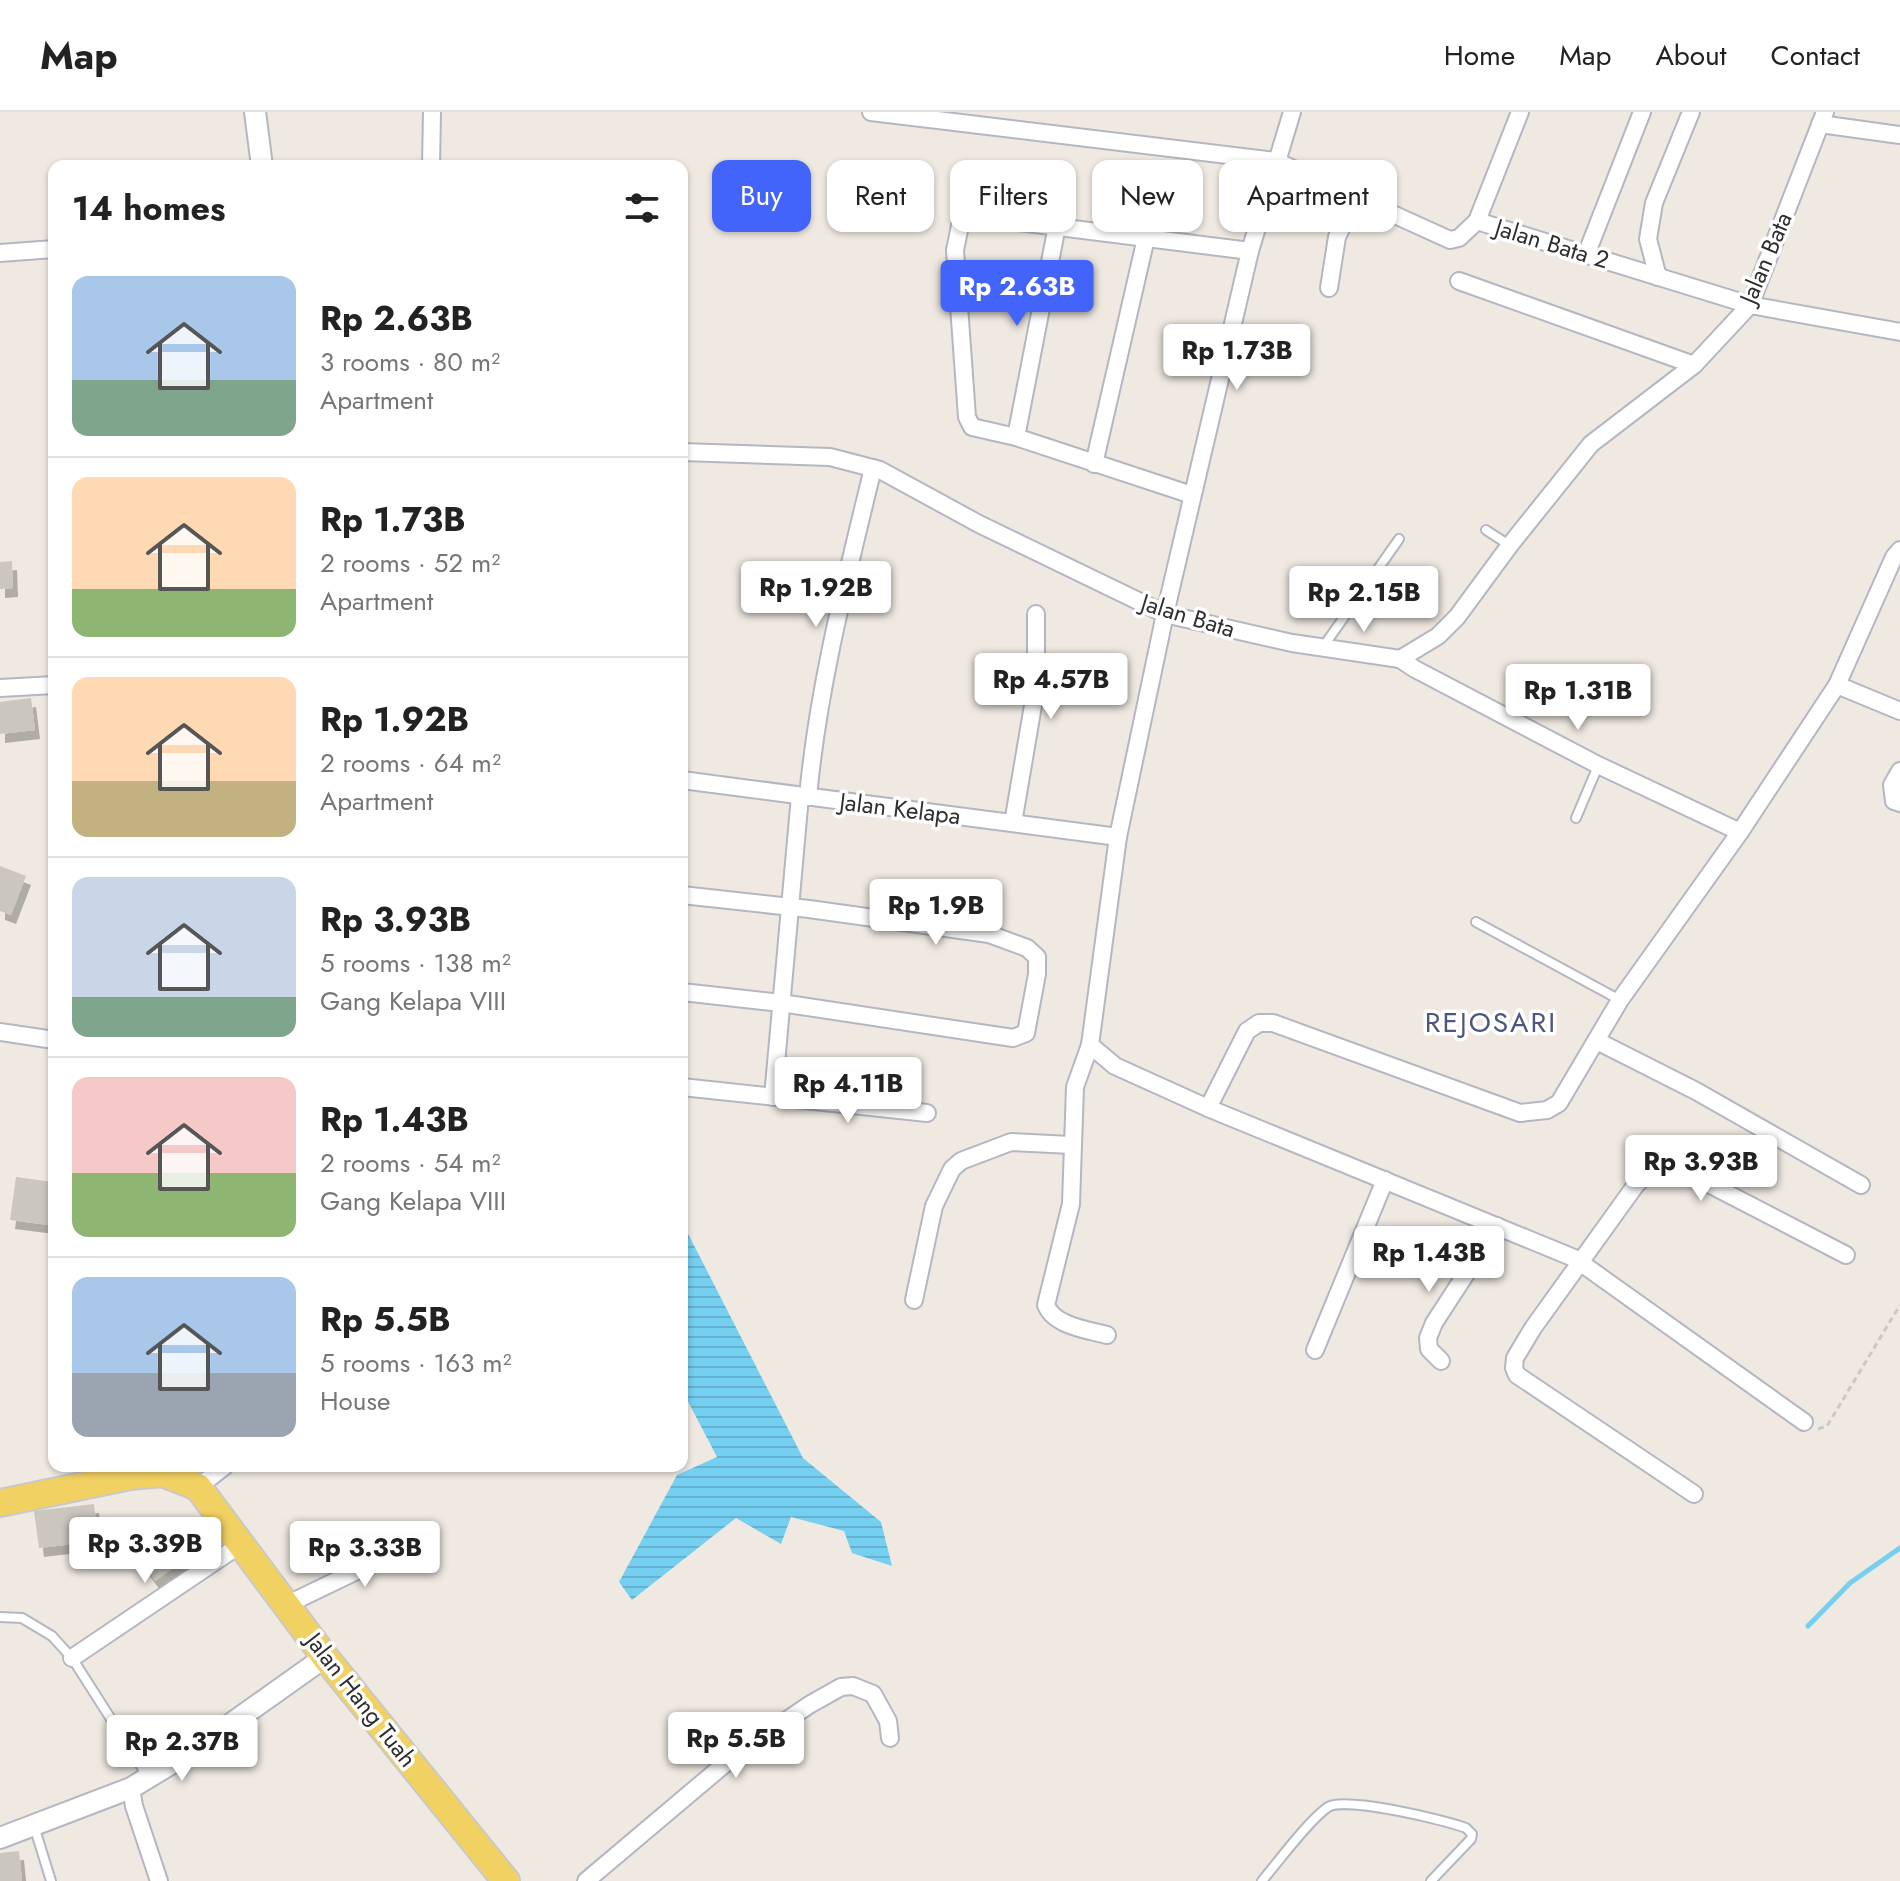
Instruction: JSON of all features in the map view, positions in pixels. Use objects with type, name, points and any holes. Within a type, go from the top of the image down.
[{"type":"main road","points":[[0,1503],[148,1472]]},
{"type":"main road","points":[[164,1472],[198,1487]]},
{"type":"main road","name":"Jalan Hang Tuah","points":[[198,1487],[325,1657],[506,1881]]},
{"type":"street","points":[[255,112],[261,160]]},
{"type":"street","points":[[431,160],[432,112]]},
{"type":"street","name":"Jalan Bata 2","points":[[871,112],[1268,160]]},
{"type":"street","points":[[1276,160],[1292,112]]},
{"type":"street","points":[[1477,221],[1520,112]]},
{"type":"street","points":[[1586,255],[1642,112]]},
{"type":"street","points":[[1658,277],[1648,239],[1654,203],[1691,112]]},
{"type":"street","points":[[1823,118],[1900,135]]},
{"type":"street","name":"Jalan Bata","points":[[688,452],[830,457],[873,468],[992,531],[1165,614],[1292,643],[1400,659],[1438,636],[1457,617],[1591,444],[1694,365],[1750,305],[1823,118]]},
{"type":"street","name":"Jalan Bata 2","points":[[1397,216],[1450,240],[1459,238],[1477,221],[1750,305],[1900,332]]},
{"type":"street","points":[[1076,229],[1250,251]]},
{"type":"street","points":[[957,232],[955,250],[967,417],[972,427],[1016,437],[1192,495]]},
{"type":"street","points":[[1016,437],[1056,232]]},
{"type":"street","points":[[1107,1335],[1068,1324],[1047,1309],[1046,1301],[1071,1204],[1075,1087],[1090,1045],[1118,837],[1192,495],[1255,232]]},
{"type":"street","points":[[1329,288],[1339,232]]},
{"type":"street","points":[[1094,464],[1146,238]]},
{"type":"street","points":[[0,253],[48,249]]},
{"type":"street","points":[[1459,281],[1694,365]]},
{"type":"street","points":[[773,1097],[804,796],[873,468]]},
{"type":"street","points":[[1208,1108],[1247,1031],[1259,1023],[1273,1023],[1520,1113],[1547,1110],[1559,1103],[1620,1000],[1740,832],[1837,685],[1894,557],[1900,550]]},
{"type":"street","points":[[1013,823],[1036,688],[1036,614]]},
{"type":"street","points":[[1400,659],[1598,765],[1740,832]]},
{"type":"street","points":[[0,688],[48,685]]},
{"type":"street","points":[[1837,685],[1900,711]]},
{"type":"street","points":[[1900,771],[1892,785],[1894,801],[1900,803]]},
{"type":"street","name":"Jalan Kelapa","points":[[688,781],[1118,837]]},
{"type":"street","points":[[688,896],[989,934],[1027,948],[1037,957],[1037,974],[1026,1033],[1013,1038],[781,1003],[688,993]]},
{"type":"street","points":[[0,1032],[48,1039]]},
{"type":"street","points":[[1597,1041],[1696,1091],[1861,1185]]},
{"type":"street","points":[[1090,1045],[1115,1066],[1208,1108],[1580,1263],[1804,1422]]},
{"type":"street","points":[[688,1088],[927,1113]]},
{"type":"street","points":[[914,1300],[934,1206],[952,1169],[961,1161],[1011,1142],[1071,1145]]},
{"type":"street","points":[[1694,1494],[1517,1375],[1515,1358],[1533,1328],[1646,1174],[1660,1166],[1674,1166],[1846,1255]]},
{"type":"street","points":[[1315,1350],[1385,1180]]},
{"type":"street","points":[[1441,1361],[1429,1349],[1428,1338],[1434,1323],[1497,1226]]},
{"type":"street","points":[[198,1487],[217,1472]]},
{"type":"street","points":[[286,1605],[427,1537]]},
{"type":"street","points":[[72,1658],[241,1544]]},
{"type":"street","points":[[0,1838],[140,1783],[197,1748],[325,1657]]},
{"type":"street","points":[[586,1881],[733,1757],[841,1687],[853,1686],[873,1694],[888,1721],[890,1738]]},
{"type":"street","points":[[140,1783],[134,1806],[159,1881]]},
{"type":"lane","points":[[1486,530],[1510,545]]},
{"type":"lane","points":[[1323,648],[1399,539]]},
{"type":"lane","points":[[1576,818],[1598,765]]},
{"type":"lane","points":[[1476,922],[1620,1000]]},
{"type":"lane","points":[[0,1617],[22,1618],[52,1636],[72,1658],[140,1783]]},
{"type":"lane","points":[[1262,1881],[1317,1817],[1330,1805],[1345,1802],[1399,1811],[1466,1828],[1472,1834],[1471,1839],[1431,1881]]},
{"type":"lane","points":[[34,1826],[51,1881]]},
{"type":"path","points":[[1804,1422],[1818,1429],[1827,1426],[1900,1305]]},
{"type":"water","points":[[688,1234],[803,1458],[881,1522],[892,1566],[852,1553],[844,1531],[791,1517],[781,1544],[736,1518],[632,1600],[619,1582],[677,1475],[717,1457],[688,1401]]},
{"type":"building","points":[[12,561],[13,588],[0,589],[0,562]]},
{"type":"building","points":[[31,698],[35,730],[0,734],[0,702]]},
{"type":"building","points":[[0,866],[26,876],[11,915],[0,911]]},
{"type":"building","points":[[16,1177],[48,1181],[48,1225],[10,1220]]},
{"type":"building","points":[[94,1504],[98,1541],[39,1548],[34,1511]]},
{"type":"building","points":[[170,1541],[184,1560],[155,1581],[141,1562]]},
{"type":"building","points":[[19,1851],[22,1881],[0,1881],[0,1853]]},
{"type":"waterway","points":[[1808,1626],[1850,1583],[1900,1548]]},
{"type":"district","name":"REJOSARI","points":[[1491,1022]]}]
